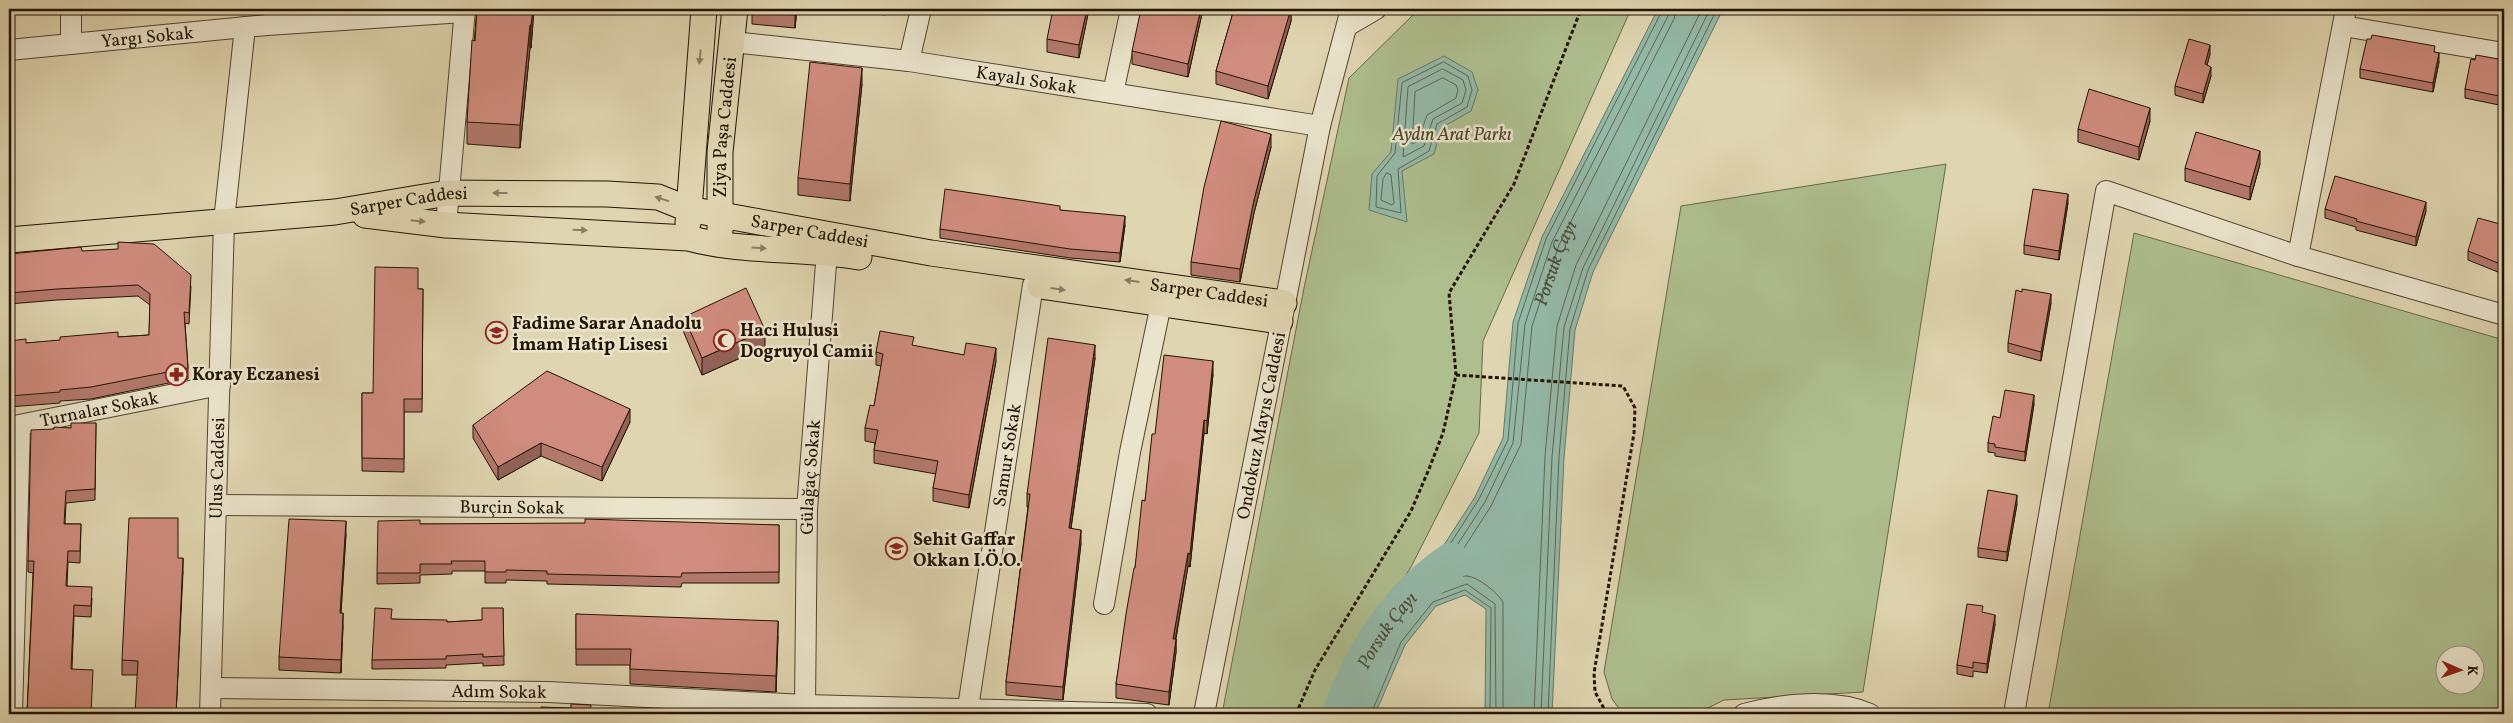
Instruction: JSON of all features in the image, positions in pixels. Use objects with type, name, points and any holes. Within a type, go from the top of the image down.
[{"type":"main road","name":"Ziya Paşa Caddesi","points":[[688,238],[688,209],[704,9]]},
{"type":"main road","name":"Ziya Paşa Caddesi","points":[[718,246],[721,214],[720,152],[735,9]]},
{"type":"main road","name":"Sarper Caddesi","points":[[9,240],[335,212],[448,193],[607,194],[658,197],[688,209],[931,253],[1282,312]]},
{"type":"main road","name":"Sarper Caddesi","points":[[335,212],[446,225],[688,238],[718,246],[827,251],[1160,304],[1282,312]]},
{"type":"street","points":[[70,44],[72,9]]},
{"type":"street","points":[[909,61],[921,9]]},
{"type":"street","points":[[1113,93],[1131,9]]},
{"type":"street","name":"Ondokuz Mayıs Caddesi","points":[[1204,714],[1320,126],[1349,17],[1376,9]]},
{"type":"street","points":[[446,225],[464,10]]},
{"type":"street","name":"Yargı Sokak","points":[[9,50],[245,27],[268,17],[464,10]]},
{"type":"street","points":[[2298,256],[2345,17],[2504,52]]},
{"type":"street","name":"Ulus Caddesi","points":[[210,714],[224,221],[245,27]]},
{"type":"street","name":"Kayalı Sokak","points":[[732,42],[909,61],[1320,126]]},
{"type":"street","points":[[2014,714],[2106,191],[2298,256],[2504,315]]},
{"type":"street","name":"Gülağaç Sokak","points":[[805,705],[807,509],[827,251]]},
{"type":"street","name":"Samur Sokak","points":[[968,711],[1033,285]]},
{"type":"street","points":[[1104,604],[1130,452],[1160,304]]},
{"type":"street","name":"Turnalar Sokak","points":[[14,426],[220,385]]},
{"type":"street","points":[[12,714],[14,426]]},
{"type":"street","name":"Burçin Sokak","points":[[217,505],[384,505],[541,509],[807,509]]},
{"type":"street","name":"Adım Sokak","points":[[211,688],[548,692],[968,711],[1147,714]]},
{"type":"street","points":[[1744,714],[1776,706],[1818,704],[1870,714]]},
{"type":"path","points":[[1296,714],[1315,670],[1411,512],[1443,433],[1456,375],[1449,293],[1514,184],[1581,9]]},
{"type":"path","points":[[1456,375],[1623,386],[1635,408],[1634,433],[1594,673],[1595,692],[1607,714]]},
{"type":"green space","name":"Aydın Arat Parkı","points":[[1419,9],[1631,9],[1483,341],[1479,433],[1411,567],[1335,686],[1330,714],[1222,714],[1304,288],[1349,78]]},
{"type":"green space","points":[[1946,164],[1863,692],[1724,700],[1696,714],[1623,714],[1612,699],[1604,672],[1681,206]]},
{"type":"green space","points":[[2134,233],[2504,340],[2504,714],[2048,714]]},
{"type":"water","points":[[1658,9],[1723,9],[1593,272],[1575,330],[1564,458],[1552,714],[1485,714],[1486,609],[1465,595],[1436,606],[1405,645],[1375,714],[1349,714],[1363,670],[1475,497],[1503,438],[1513,322],[1542,237]]},
{"type":"water","points":[[1444,56],[1472,72],[1478,90],[1471,111],[1441,128],[1434,154],[1402,171],[1407,222],[1369,210],[1372,174],[1391,152],[1398,79]]},
{"type":"building","points":[[477,9],[533,9],[520,125],[467,122],[472,40],[475,41]]},
{"type":"building","points":[[752,9],[796,9],[795,15],[752,11]]},
{"type":"building","points":[[1053,9],[1087,9],[1079,45],[1047,39]]},
{"type":"building","points":[[1141,9],[1201,9],[1188,64],[1132,51]]},
{"type":"building","points":[[1234,9],[1291,9],[1268,86],[1216,71]]},
{"type":"building","points":[[2372,35],[2435,46],[2434,52],[2439,53],[2433,83],[2360,69],[2367,39],[2371,39]]},
{"type":"building","points":[[2189,39],[2210,45],[2205,64],[2211,67],[2203,94],[2175,86]]},
{"type":"building","points":[[2476,55],[2504,60],[2504,97],[2465,89],[2471,59],[2475,60]]},
{"type":"building","points":[[810,62],[862,68],[850,184],[798,178]]},
{"type":"building","points":[[2089,89],[2150,108],[2139,147],[2078,129]]},
{"type":"building","points":[[1221,121],[1271,134],[1254,200],[1240,269],[1191,262],[1204,187]]},
{"type":"building","points":[[2196,132],[2260,151],[2250,187],[2185,168]]},
{"type":"building","points":[[2335,176],[2426,202],[2416,237],[2356,221],[2357,219],[2325,209]]},
{"type":"building","points":[[945,189],[1060,206],[1060,210],[1125,216],[1120,253],[1070,249],[940,229]]},
{"type":"building","points":[[2033,189],[2068,194],[2059,251],[2024,245]]},
{"type":"building","points":[[2478,218],[2504,225],[2504,265],[2468,251]]},
{"type":"building","points":[[118,242],[154,244],[191,275],[189,313],[184,312],[188,368],[91,387],[60,390],[60,392],[9,396],[9,341],[26,339],[26,343],[60,340],[60,337],[118,332],[118,337],[149,335],[150,294],[138,285],[9,293],[9,254],[81,247],[82,251],[118,249]]},
{"type":"building","points":[[375,267],[418,268],[418,289],[423,289],[422,399],[404,399],[404,459],[362,458],[362,393],[373,393]]},
{"type":"building","points":[[746,288],[765,330],[702,358],[684,317]]},
{"type":"building","points":[[2022,289],[2051,294],[2041,352],[2008,343],[2016,290],[2022,292]]},
{"type":"building","points":[[880,331],[914,337],[912,345],[964,355],[966,343],[996,348],[969,495],[933,488],[938,461],[874,450],[878,430],[865,428],[870,405],[874,406],[883,354],[876,352]]},
{"type":"building","points":[[1048,338],[1095,345],[1069,528],[1081,530],[1063,687],[1006,682],[1030,494],[1027,494]]},
{"type":"building","points":[[1164,355],[1213,361],[1207,421],[1204,420],[1190,554],[1188,553],[1173,639],[1176,639],[1169,692],[1116,684],[1135,568],[1142,500],[1145,501],[1152,434],[1155,434]]},
{"type":"building","points":[[547,371],[630,409],[602,467],[541,443],[498,467],[473,425]]},
{"type":"building","points":[[2005,390],[2034,395],[2025,452],[1995,447],[1995,444],[1988,443],[1993,416],[2000,418]]},
{"type":"building","points":[[71,423],[96,423],[95,489],[66,491],[64,524],[81,524],[80,551],[68,551],[66,586],[92,587],[91,606],[74,605],[71,669],[93,670],[91,714],[27,714],[34,561],[28,561],[31,430],[54,429],[54,427],[71,428]]},
{"type":"building","points":[[1988,490],[2017,495],[2007,552],[1978,548]]},
{"type":"building","points":[[129,518],[178,518],[178,558],[183,558],[176,714],[135,714],[138,661],[122,660]]},
{"type":"building","points":[[289,519],[346,521],[340,613],[343,613],[341,660],[279,657]]},
{"type":"building","points":[[585,519],[779,525],[779,572],[682,573],[681,577],[547,574],[547,571],[506,570],[506,572],[485,572],[485,561],[451,561],[452,564],[420,564],[420,573],[377,573],[378,521],[420,520],[420,524],[585,523]]},
{"type":"building","points":[[1967,604],[1983,606],[1982,612],[1995,615],[1987,664],[1973,662],[1973,668],[1957,665]]},
{"type":"building","points":[[375,608],[392,609],[391,619],[447,620],[447,622],[482,620],[482,608],[503,608],[504,656],[483,657],[483,654],[446,656],[446,659],[372,660]]},
{"type":"building","points":[[576,614],[778,621],[776,676],[630,669],[631,649],[576,649]]},
{"type":"building","points":[[571,704],[591,705],[590,714],[541,714],[541,707],[571,708]]},
{"type":"building","points":[[278,709],[330,712],[330,714],[278,714]]},
{"type":"waterway","name":"Porsuk Çayı","points":[[1341,714],[1360,670],[1384,629],[1414,593],[1451,562]]},
{"type":"place","name":"Fadime Sarar Anadolu İmam Hatip Lisesi","points":[[496,333]]},
{"type":"place","name":"Haci Hulusi Dogruyol Camii","points":[[724,340]]},
{"type":"place","name":"Koray Eczanesi","points":[[176,374]]},
{"type":"place","name":"Sehit Gaffar Okkan I.Ö.O.","points":[[897,549]]}]
